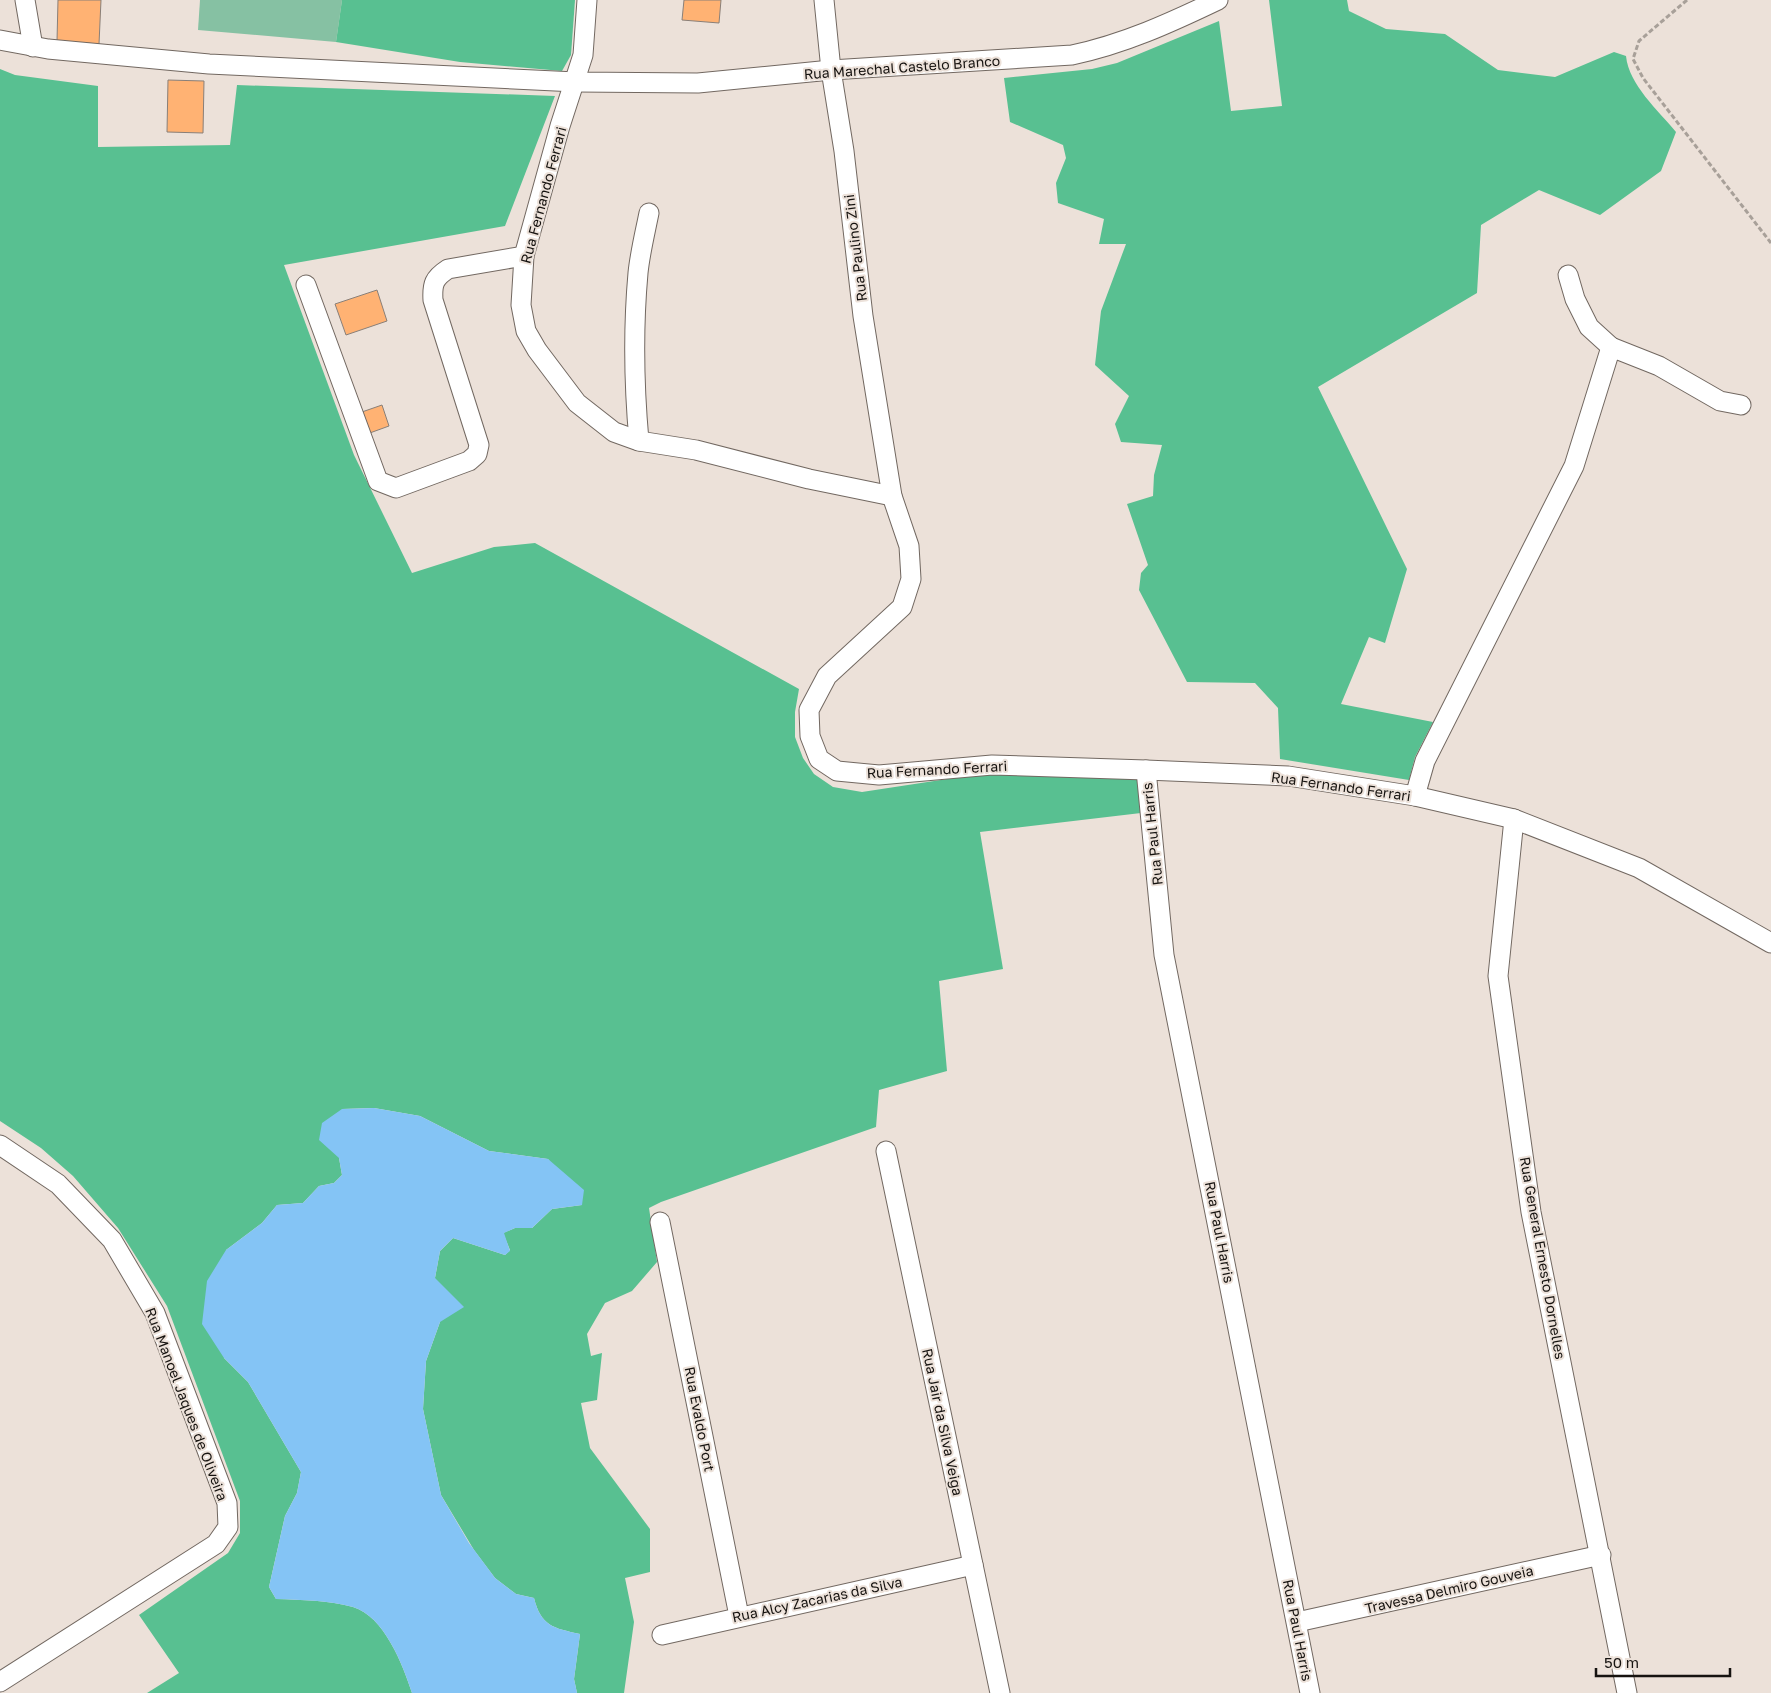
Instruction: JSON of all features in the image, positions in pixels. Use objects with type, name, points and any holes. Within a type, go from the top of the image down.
[{"type":"street","points":[[25,0],[33,47]]},
{"type":"street","name":"Rua Fernando Ferrari","points":[[587,0],[583,55],[576,82],[560,126],[524,256],[522,305],[526,331],[565,389],[591,416],[614,432],[639,441],[696,450],[809,479],[892,496],[909,546],[911,579],[902,607],[827,676],[809,710],[810,736],[818,759],[837,771],[879,775],[992,765],[1146,770],[1288,776],[1415,796],[1514,820],[1639,868],[1771,942]]},
{"type":"street","name":"Rua Paulino Zini","points":[[824,0],[831,70],[844,151],[863,316],[892,496]]},
{"type":"street","name":"Rua Marechal Castelo Branco","points":[[0,40],[33,47],[209,64],[576,82],[698,83],[831,70],[1072,55],[1108,47],[1156,30],[1218,0]]},
{"type":"street","points":[[639,441],[635,398],[636,315],[638,272],[649,213]]},
{"type":"street","points":[[306,285],[378,481],[396,488],[469,461],[478,454],[479,445],[433,300],[432,284],[437,276],[448,269],[524,256]]},
{"type":"street","points":[[1568,275],[1575,299],[1589,327],[1611,347],[1659,366],[1720,400],[1740,405]]},
{"type":"street","points":[[1415,796],[1425,760],[1574,466],[1611,347]]},
{"type":"street","name":"Rua Paul Harris","points":[[1146,770],[1164,954],[1310,1693]]},
{"type":"street","name":"Rua General Ernesto Dornelles","points":[[1514,820],[1498,976],[1532,1212],[1627,1693]]},
{"type":"street","name":"Rua Manoel Jaques de Oliveira","points":[[0,1145],[58,1184],[112,1240],[155,1313],[227,1503],[228,1527],[216,1544],[0,1682]]},
{"type":"street","name":"Rua Jair da Silva Veiga","points":[[886,1151],[1000,1693]]},
{"type":"street","name":"Rua Evaldo Port","points":[[660,1222],[739,1616]]},
{"type":"street","name":"Travessa Delmiro Gouveia","points":[[1297,1622],[1600,1555]]},
{"type":"street","name":"Rua Alcy Zacarias da Silva","points":[[662,1635],[739,1616],[973,1565]]},
{"type":"path","points":[[1687,0],[1639,42],[1633,58],[1643,78],[1771,243]]},
{"type":"green space","points":[[200,0],[342,0],[336,42],[198,30]]},
{"type":"green space","points":[[342,0],[575,0],[571,55],[562,71],[460,62],[336,42]]},
{"type":"green space","points":[[1269,0],[1347,0],[1349,11],[1386,29],[1445,34],[1498,70],[1555,77],[1614,52],[1626,56],[1628,67],[1638,87],[1676,132],[1661,171],[1600,215],[1539,190],[1481,225],[1477,293],[1318,387],[1407,569],[1385,643],[1369,637],[1341,704],[1433,722],[1415,757],[1409,780],[1280,759],[1278,708],[1255,683],[1187,682],[1139,590],[1141,573],[1148,565],[1127,504],[1153,496],[1154,475],[1162,445],[1121,442],[1115,424],[1129,396],[1095,365],[1101,311],[1126,244],[1099,244],[1104,219],[1058,203],[1056,183],[1066,158],[1063,145],[1010,122],[1004,78],[1092,69],[1117,63],[1219,21],[1231,111],[1282,106]]},
{"type":"green space","points":[[0,69],[15,75],[98,86],[98,147],[230,145],[237,85],[555,96],[505,226],[284,265],[354,455],[412,573],[494,547],[535,543],[799,689],[795,712],[795,737],[803,758],[814,774],[833,787],[862,792],[993,772],[1138,775],[1141,813],[980,832],[1003,969],[939,981],[947,1071],[879,1090],[876,1127],[661,1202],[649,1208],[657,1262],[632,1291],[605,1303],[587,1334],[591,1356],[602,1353],[597,1400],[581,1403],[590,1448],[650,1529],[650,1572],[625,1578],[634,1622],[624,1693],[577,1693],[574,1679],[580,1634],[562,1630],[550,1624],[540,1615],[534,1598],[516,1594],[495,1578],[474,1550],[441,1495],[423,1409],[426,1361],[440,1322],[435,1278],[440,1251],[453,1238],[505,1255],[510,1250],[503,1233],[515,1228],[532,1228],[552,1209],[582,1205],[548,1159],[489,1151],[420,1116],[374,1108],[342,1109],[339,1158],[342,1175],[334,1183],[319,1186],[303,1203],[277,1205],[262,1223],[226,1250],[224,1358],[248,1382],[301,1472],[297,1493],[285,1516],[269,1587],[276,1599],[334,1603],[353,1607],[364,1612],[374,1620],[391,1643],[412,1693],[147,1693],[179,1673],[139,1615],[228,1553],[240,1533],[240,1501],[167,1306],[118,1228],[73,1176],[41,1148],[0,1121]]},
{"type":"water","points":[[374,1108],[420,1116],[489,1151],[548,1159],[584,1190],[582,1205],[552,1209],[532,1228],[515,1228],[504,1233],[510,1251],[505,1255],[453,1238],[440,1251],[435,1278],[464,1307],[440,1322],[426,1361],[423,1409],[441,1495],[469,1543],[495,1578],[516,1594],[534,1598],[540,1615],[545,1620],[562,1630],[580,1634],[574,1679],[577,1693],[412,1693],[391,1643],[374,1620],[364,1612],[353,1607],[334,1603],[276,1599],[269,1587],[285,1516],[297,1493],[301,1472],[248,1382],[224,1358],[202,1324],[207,1281],[226,1250],[262,1223],[277,1205],[303,1203],[319,1186],[334,1183],[342,1175],[339,1158],[319,1140],[322,1123],[342,1109]]},
{"type":"building","points":[[58,0],[101,0],[99,44],[57,41]]},
{"type":"building","points":[[684,0],[721,0],[719,23],[682,20]]},
{"type":"building","points":[[168,80],[204,81],[203,133],[167,132]]},
{"type":"building","points":[[377,290],[387,321],[346,335],[335,304]]},
{"type":"building","points":[[382,405],[389,426],[367,434],[359,413]]}]
